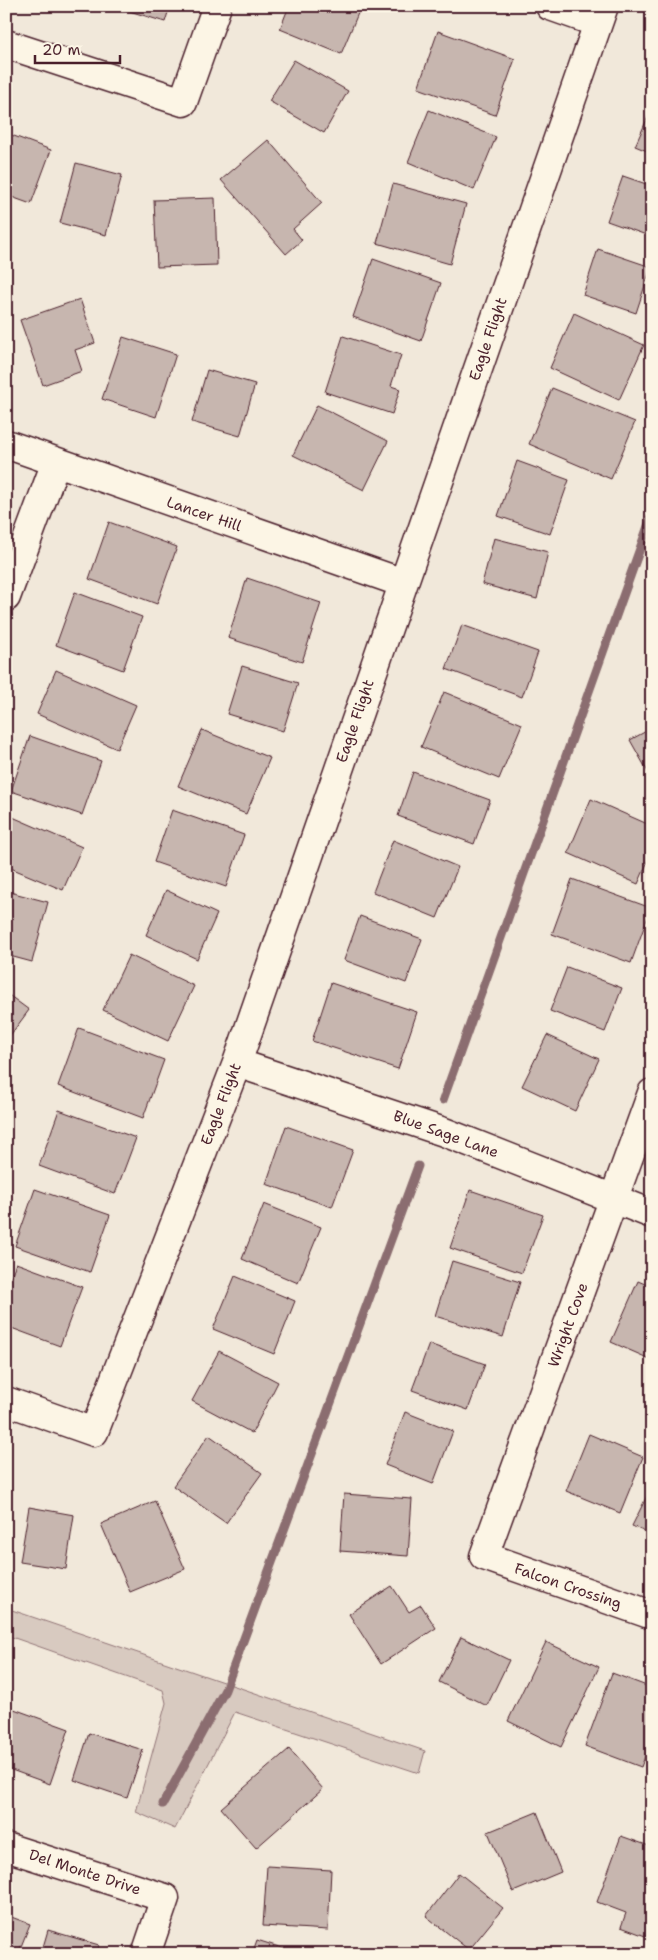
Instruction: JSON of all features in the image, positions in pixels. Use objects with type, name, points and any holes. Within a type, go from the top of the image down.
[{"type":"street","points":[[6,44],[183,102],[217,6]]},
{"type":"street","points":[[550,6],[601,15]]},
{"type":"street","name":"Eagle Flight","points":[[6,1402],[94,1432],[237,1063],[601,15]]},
{"type":"street","name":"Lancer Hill","points":[[6,444],[403,583]]},
{"type":"street","points":[[6,597],[56,462]]},
{"type":"street","name":"Blue Sage Lane","points":[[237,1063],[444,1132],[652,1214]]},
{"type":"street","name":"Wright Cove","points":[[484,1556],[652,1093]]},
{"type":"street","name":"Falcon Crossing","points":[[484,1556],[652,1615]]},
{"type":"street","name":"Del Monte Drive","points":[[6,1847],[164,1898],[146,1954]]},
{"type":"shaded area","points":[[6,1608],[425,1751],[419,1773],[235,1712],[175,1829],[136,1812],[166,1703],[163,1690],[6,1635]]},
{"type":"building","points":[[113,6],[170,6],[165,22]]},
{"type":"building","points":[[289,6],[361,6],[341,54],[280,29]]},
{"type":"building","points":[[438,31],[515,59],[495,115],[418,88]]},
{"type":"building","points":[[294,60],[348,91],[324,133],[269,101]]},
{"type":"building","points":[[652,108],[652,153],[635,146]]},
{"type":"building","points":[[429,110],[496,137],[474,190],[408,162]]},
{"type":"building","points":[[6,133],[51,150],[31,204],[6,195]]},
{"type":"building","points":[[268,140],[322,203],[293,229],[302,240],[286,254],[221,180]]},
{"type":"building","points":[[76,163],[122,175],[106,235],[60,223]]},
{"type":"building","points":[[623,176],[652,186],[652,237],[607,221]]},
{"type":"building","points":[[393,184],[466,204],[450,264],[377,243]]},
{"type":"building","points":[[215,198],[217,265],[157,267],[154,200]]},
{"type":"building","points":[[598,249],[651,267],[636,313],[583,295]]},
{"type":"building","points":[[373,259],[441,283],[421,341],[353,317]]},
{"type":"building","points":[[80,299],[95,343],[75,350],[82,371],[43,385],[20,320]]},
{"type":"building","points":[[574,313],[644,345],[619,400],[550,368]]},
{"type":"building","points":[[343,336],[401,355],[391,386],[400,389],[392,414],[325,392]]},
{"type":"building","points":[[123,337],[176,354],[156,417],[102,399]]},
{"type":"building","points":[[207,370],[255,384],[240,436],[192,422]]},
{"type":"building","points":[[552,388],[635,422],[611,479],[529,444]]},
{"type":"building","points":[[317,405],[388,441],[364,490],[293,455]]},
{"type":"building","points":[[517,461],[569,480],[550,534],[498,516]]},
{"type":"building","points":[[109,522],[177,547],[157,604],[89,579]]},
{"type":"building","points":[[494,538],[548,552],[537,599],[482,584]]},
{"type":"building","points":[[247,578],[321,603],[302,662],[228,638]]},
{"type":"building","points":[[75,592],[142,617],[123,670],[56,645]]},
{"type":"building","points":[[462,625],[538,652],[522,697],[446,669]]},
{"type":"building","points":[[242,666],[298,683],[283,731],[227,714]]},
{"type":"building","points":[[56,670],[136,705],[117,749],[37,714]]},
{"type":"building","points":[[444,692],[522,724],[499,779],[421,747]]},
{"type":"building","points":[[652,728],[652,779],[630,740]]},
{"type":"building","points":[[202,730],[270,758],[246,814],[178,786]]},
{"type":"building","points":[[30,736],[101,761],[82,815],[11,791]]},
{"type":"building","points":[[413,772],[490,800],[474,844],[398,816]]},
{"type":"building","points":[[591,799],[652,826],[652,852],[638,884],[568,853]]},
{"type":"building","points":[[172,810],[244,835],[226,887],[154,862]]},
{"type":"building","points":[[8,815],[82,847],[63,890],[6,866]]},
{"type":"building","points":[[393,840],[458,867],[437,918],[373,892]]},
{"type":"building","points":[[572,879],[651,908],[631,963],[552,934]]},
{"type":"building","points":[[166,890],[217,914],[197,959],[146,935]]},
{"type":"building","points":[[6,891],[48,902],[32,962],[6,955]]},
{"type":"building","points":[[360,916],[422,939],[406,983],[344,960]]},
{"type":"building","points":[[129,955],[194,986],[168,1041],[103,1010]]},
{"type":"building","points":[[567,967],[622,988],[605,1032],[550,1011]]},
{"type":"building","points":[[331,983],[417,1012],[398,1069],[312,1041]]},
{"type":"building","points":[[6,993],[29,1010],[6,1041]]},
{"type":"building","points":[[79,1028],[164,1060],[143,1118],[58,1086]]},
{"type":"building","points":[[547,1035],[599,1059],[575,1111],[522,1086]]},
{"type":"building","points":[[59,1110],[136,1138],[115,1194],[39,1166]]},
{"type":"building","points":[[286,1126],[353,1150],[332,1207],[266,1184]]},
{"type":"building","points":[[35,1189],[110,1215],[90,1272],[15,1246]]},
{"type":"building","points":[[470,1190],[543,1215],[522,1273],[450,1248]]},
{"type":"building","points":[[264,1204],[321,1227],[298,1283],[242,1259]]},
{"type":"building","points":[[452,1261],[520,1282],[503,1337],[435,1316]]},
{"type":"building","points":[[16,1263],[82,1287],[60,1346],[6,1326],[6,1290]]},
{"type":"building","points":[[235,1276],[295,1301],[274,1354],[213,1329]]},
{"type":"building","points":[[638,1281],[652,1287],[652,1360],[611,1342]]},
{"type":"building","points":[[429,1344],[485,1364],[468,1410],[412,1390]]},
{"type":"building","points":[[219,1351],[278,1382],[252,1433],[192,1401]]},
{"type":"building","points":[[405,1412],[453,1431],[433,1484],[385,1465]]},
{"type":"building","points":[[589,1434],[643,1457],[620,1513],[566,1491]]},
{"type":"building","points":[[209,1435],[262,1473],[226,1523],[173,1486]]},
{"type":"building","points":[[652,1486],[652,1535],[632,1526]]},
{"type":"building","points":[[344,1494],[412,1499],[408,1556],[340,1551]]},
{"type":"building","points":[[155,1501],[185,1569],[130,1592],[101,1524]]},
{"type":"building","points":[[29,1507],[74,1515],[66,1569],[20,1562]]},
{"type":"building","points":[[392,1586],[409,1612],[421,1605],[436,1628],[381,1664],[349,1614]]},
{"type":"building","points":[[461,1637],[509,1660],[487,1706],[439,1682]]},
{"type":"building","points":[[546,1642],[599,1667],[561,1747],[508,1721]]},
{"type":"building","points":[[612,1673],[652,1688],[652,1738],[641,1767],[585,1746]]},
{"type":"building","points":[[14,1709],[69,1729],[50,1784],[6,1768],[6,1731]]},
{"type":"building","points":[[89,1733],[143,1750],[127,1798],[74,1780]]},
{"type":"building","points":[[289,1749],[323,1789],[256,1848],[221,1808]]},
{"type":"building","points":[[537,1812],[561,1872],[513,1892],[488,1832]]},
{"type":"building","points":[[621,1836],[652,1847],[652,1927],[648,1937],[621,1927],[626,1913],[597,1902]]},
{"type":"building","points":[[267,1866],[331,1870],[328,1930],[263,1926]]},
{"type":"building","points":[[459,1873],[503,1908],[469,1950],[426,1916]]},
{"type":"building","points":[[6,1915],[30,1924],[18,1954],[6,1954]]},
{"type":"building","points":[[48,1930],[99,1945],[97,1954],[41,1954]]},
{"type":"building","points":[[257,1940],[301,1954],[252,1954]]},
{"type":"waterway","points":[[443,1100],[652,515]]},
{"type":"waterway","points":[[163,1804],[225,1690],[418,1166]]}]
